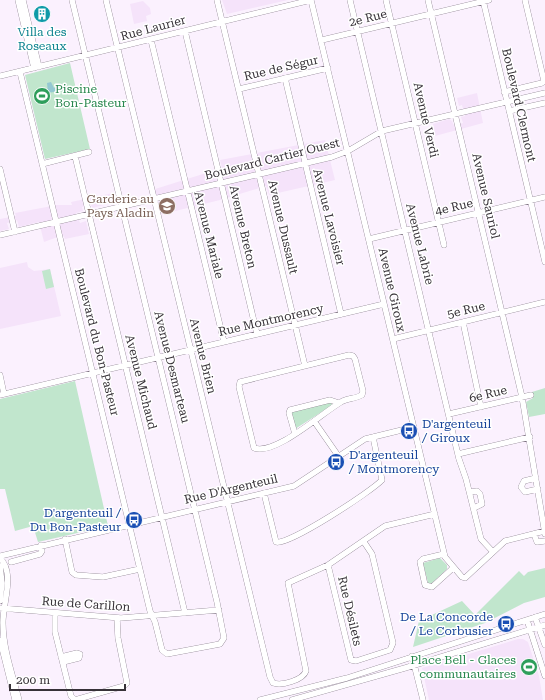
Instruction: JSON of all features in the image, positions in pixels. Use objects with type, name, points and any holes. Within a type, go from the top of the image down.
[{"type":"street","points":[[18,0],[36,68]]},
{"type":"street","points":[[23,0],[36,68]]},
{"type":"street","name":"Avenue Desmarteau","points":[[72,0],[195,509],[224,636],[222,643],[168,654],[162,650],[152,616]]},
{"type":"street","name":"Avenue Brien","points":[[106,0],[271,680],[275,684],[301,678],[305,674],[306,669],[287,584],[328,565]]},
{"type":"street","name":"Avenue Dussault","points":[[218,0],[305,366]]},
{"type":"street","name":"Rue Laurier","points":[[0,76],[86,57],[311,0]]},
{"type":"street","name":"Avenue Giroux","points":[[311,0],[322,40],[444,554],[453,568],[464,578],[493,552]]},
{"type":"street","name":"Avenue Labrie","points":[[350,0],[450,414],[458,454],[470,492],[481,539],[493,552]]},
{"type":"street","name":"Avenue Verdi","points":[[386,0],[444,245]]},
{"type":"street","name":"Avenue Sauriol","points":[[428,0],[522,397],[545,534]]},
{"type":"street","name":"2e Rue","points":[[322,40],[485,0]]},
{"type":"street","name":"Boulevard Clermont","points":[[485,0],[506,101],[545,262]]},
{"type":"street","points":[[504,92],[542,83],[544,81],[525,0]]},
{"type":"street","name":"Avenue Breton","points":[[185,31],[258,334]]},
{"type":"street","name":"Avenue Mariale","points":[[151,40],[224,342]]},
{"type":"street","name":"Rue de Ségur","points":[[239,89],[328,68]]},
{"type":"street","name":"Boulevard du Bon-Pasteur","points":[[20,72],[152,616]]},
{"type":"street","name":"Avenue Lavoisier","points":[[285,78],[341,314]]},
{"type":"street","name":"Boulevard Cartier Ouest","points":[[0,236],[305,163],[348,151],[382,131],[545,93]]},
{"type":"street","points":[[509,111],[545,103]]},
{"type":"street","points":[[42,164],[89,152]]},
{"type":"street","name":"Avenue Michaud","points":[[75,156],[185,613]]},
{"type":"street","points":[[0,169],[15,232]]},
{"type":"street","name":"4e Rue","points":[[369,239],[545,197]]},
{"type":"street","name":"5e Rue","points":[[393,339],[545,303]]},
{"type":"street","name":"Rue Montmorency","points":[[2,395],[384,304]]},
{"type":"street","points":[[463,322],[481,407]]},
{"type":"street","points":[[349,355],[354,356],[363,394],[339,403],[277,445],[255,449],[238,385],[242,381],[349,355]]},
{"type":"street","points":[[0,375],[2,395]]},
{"type":"street","name":"6e Rue","points":[[450,414],[531,395]]},
{"type":"street","points":[[295,434],[289,413],[290,410],[331,400],[339,403]]},
{"type":"street","points":[[314,421],[339,457]]},
{"type":"street","name":"Rue D'Argenteuil","points":[[0,557],[65,539],[298,484],[365,439],[414,427]]},
{"type":"street","points":[[264,493],[276,542],[282,542],[312,527],[382,480],[373,436]]},
{"type":"street","points":[[458,454],[530,438]]},
{"type":"street","points":[[536,478],[523,482],[521,487],[525,492],[538,489]]},
{"type":"street","points":[[470,492],[476,491],[480,494],[482,504],[474,508]]},
{"type":"street","points":[[328,565],[387,525],[435,514]]},
{"type":"street","points":[[493,552],[507,540],[545,531]]},
{"type":"street","points":[[534,534],[536,542],[545,541]]},
{"type":"street","points":[[65,539],[72,572],[76,575],[103,576],[140,569]]},
{"type":"street","name":"Rue Désilets","points":[[328,565],[352,661],[356,662],[388,651],[393,646],[371,552],[364,542]]},
{"type":"street","name":"Rue D'Argenteuil","points":[[11,562],[40,554],[42,551],[41,546]]},
{"type":"street","points":[[444,554],[420,561],[419,564],[425,585],[432,587],[453,568]]},
{"type":"street","points":[[0,557],[4,562],[7,578],[7,592],[2,609],[4,654],[15,700]]},
{"type":"street","points":[[0,566],[2,581],[0,601]]},
{"type":"street","name":"Rue de Carillon","points":[[2,609],[117,618],[218,610]]},
{"type":"street","points":[[55,613],[55,629],[71,696],[74,700],[126,684],[128,681],[118,638],[117,618]]},
{"type":"street","points":[[260,700],[347,678],[545,614]]},
{"type":"street","points":[[535,618],[545,645]]},
{"type":"street","points":[[527,620],[545,676]]},
{"type":"street","points":[[292,700],[313,697],[530,630],[545,624]]},
{"type":"street","points":[[0,640],[19,700]]},
{"type":"street","points":[[412,656],[423,700]]},
{"type":"street","points":[[310,687],[313,697]]},
{"type":"street","points":[[302,689],[304,698]]},
{"type":"shaded area","points":[[222,0],[288,0],[227,14]]},
{"type":"shaded area","points":[[143,1],[150,8],[151,14],[146,16],[147,21],[134,24],[130,4]]},
{"type":"shaded area","points":[[477,93],[483,123],[435,136],[433,124],[449,119],[452,121],[454,126],[463,123],[461,117],[465,116],[462,105],[459,106],[457,98]]},
{"type":"shaded area","points":[[325,140],[335,180],[269,195],[266,186],[220,200],[159,215],[152,190],[222,168],[220,160]]},
{"type":"shaded area","points":[[113,193],[116,202],[92,208],[91,205],[82,207],[83,211],[76,213],[80,223],[86,221],[89,234],[65,239],[63,235],[44,242],[39,222],[19,227],[17,220],[7,223],[9,229],[0,231],[0,219],[16,216],[15,213],[57,205],[72,205],[71,202]]},
{"type":"shaded area","points":[[27,262],[28,267],[34,271],[50,269],[61,316],[0,329],[0,268]]},
{"type":"shaded area","points":[[518,639],[523,639],[528,642],[539,676],[543,700],[429,700],[422,668]]},
{"type":"green space","points":[[70,63],[90,149],[45,159],[25,75]]},
{"type":"green space","points":[[50,269],[54,287],[46,289],[42,271]]},
{"type":"green space","points":[[75,381],[108,526],[38,542],[33,526],[15,531],[5,489],[0,489],[0,399]]},
{"type":"green space","points":[[545,388],[545,414],[529,417],[526,402],[533,398],[532,392]]},
{"type":"green space","points":[[330,402],[332,404],[331,406],[295,429],[291,412]]},
{"type":"green space","points":[[440,558],[447,565],[447,569],[432,583],[428,583],[423,563]]},
{"type":"green space","points":[[545,568],[545,597],[524,603],[485,623],[413,647],[419,621],[462,601],[475,615],[519,571],[524,576],[528,572]]},
{"type":"water","name":"Piscine Bon-Pasteur","points":[[51,82],[54,88],[63,86],[64,90],[48,93],[47,83]]},
{"type":"place","name":"Villa des Roseaux","points":[[42,14]]},
{"type":"place","name":"Piscine Bon-Pasteur","points":[[42,96]]},
{"type":"place","name":"Garderie au Pays Aladin","points":[[167,206]]},
{"type":"place","name":"D'argenteuil / Giroux","points":[[409,431]]},
{"type":"place","name":"D'argenteuil / Montmorency","points":[[336,462]]},
{"type":"place","name":"D'argenteuil / Du Bon-Pasteur","points":[[134,520]]},
{"type":"place","name":"De La Concorde / Le Corbusier","points":[[506,624]]},
{"type":"place","name":"Place Bell - Glaces communautaires","points":[[529,667]]}]
